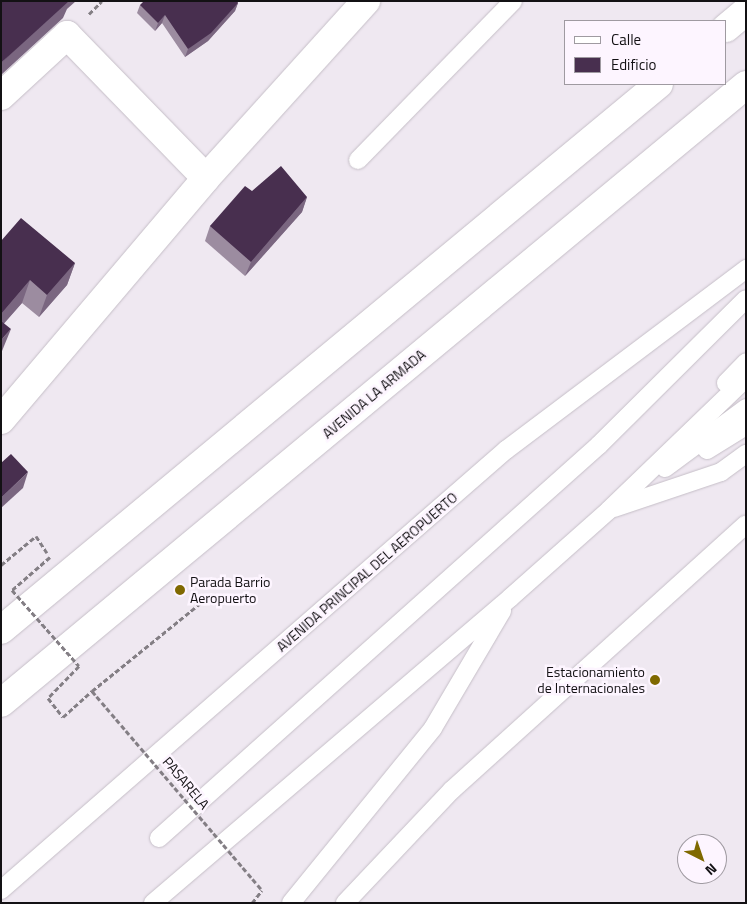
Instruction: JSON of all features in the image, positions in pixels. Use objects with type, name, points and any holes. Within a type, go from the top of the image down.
[{"type":"main road","points":[[1,420],[206,178],[366,1]]},
{"type":"main road","points":[[727,27],[746,11]]},
{"type":"main road","points":[[1,96],[68,35],[206,178]]},
{"type":"main road","points":[[1,630],[658,85]]},
{"type":"main road","name":"AVENIDA LA ARMADA","points":[[1,703],[746,85]]},
{"type":"lane","points":[[358,160],[513,1]]},
{"type":"lane","name":"AVENIDA PRINCIPAL DEL AEROPUERTO","points":[[1,890],[506,450],[746,269]]},
{"type":"lane","points":[[160,838],[599,446],[746,299]]},
{"type":"lane","points":[[609,510],[746,362]]},
{"type":"lane","points":[[152,903],[510,598],[609,510],[746,378]]},
{"type":"lane","points":[[609,510],[746,408]]},
{"type":"lane","points":[[609,510],[746,426]]},
{"type":"lane","points":[[609,510],[721,472],[746,454]]},
{"type":"lane","points":[[345,903],[452,790],[746,524]]},
{"type":"lane","points":[[291,903],[433,728],[510,598]]},
{"type":"path","points":[[1,564],[36,536],[50,557],[12,590],[79,666],[48,698],[63,717],[92,691],[207,598]]},
{"type":"path","name":"PASARELA","points":[[92,691],[262,890],[252,903]]},
{"type":"building","points":[[1,1],[69,1],[1,63]]},
{"type":"building","points":[[144,1],[237,1],[238,3],[211,33],[188,49],[165,15],[158,23],[140,5]]},
{"type":"building","points":[[281,166],[307,197],[251,262],[210,226],[245,186],[252,191]]},
{"type":"building","points":[[21,218],[75,263],[47,295],[30,280],[1,314],[1,241]]},
{"type":"building","points":[[1,321],[11,329],[1,340]]},
{"type":"building","points":[[11,454],[28,472],[1,498],[1,463]]},
{"type":"place","name":"Parada Barrio Aeropuerto","points":[[180,590]]},
{"type":"place","name":"Estacionamiento de Internacionales","points":[[655,680]]}]
